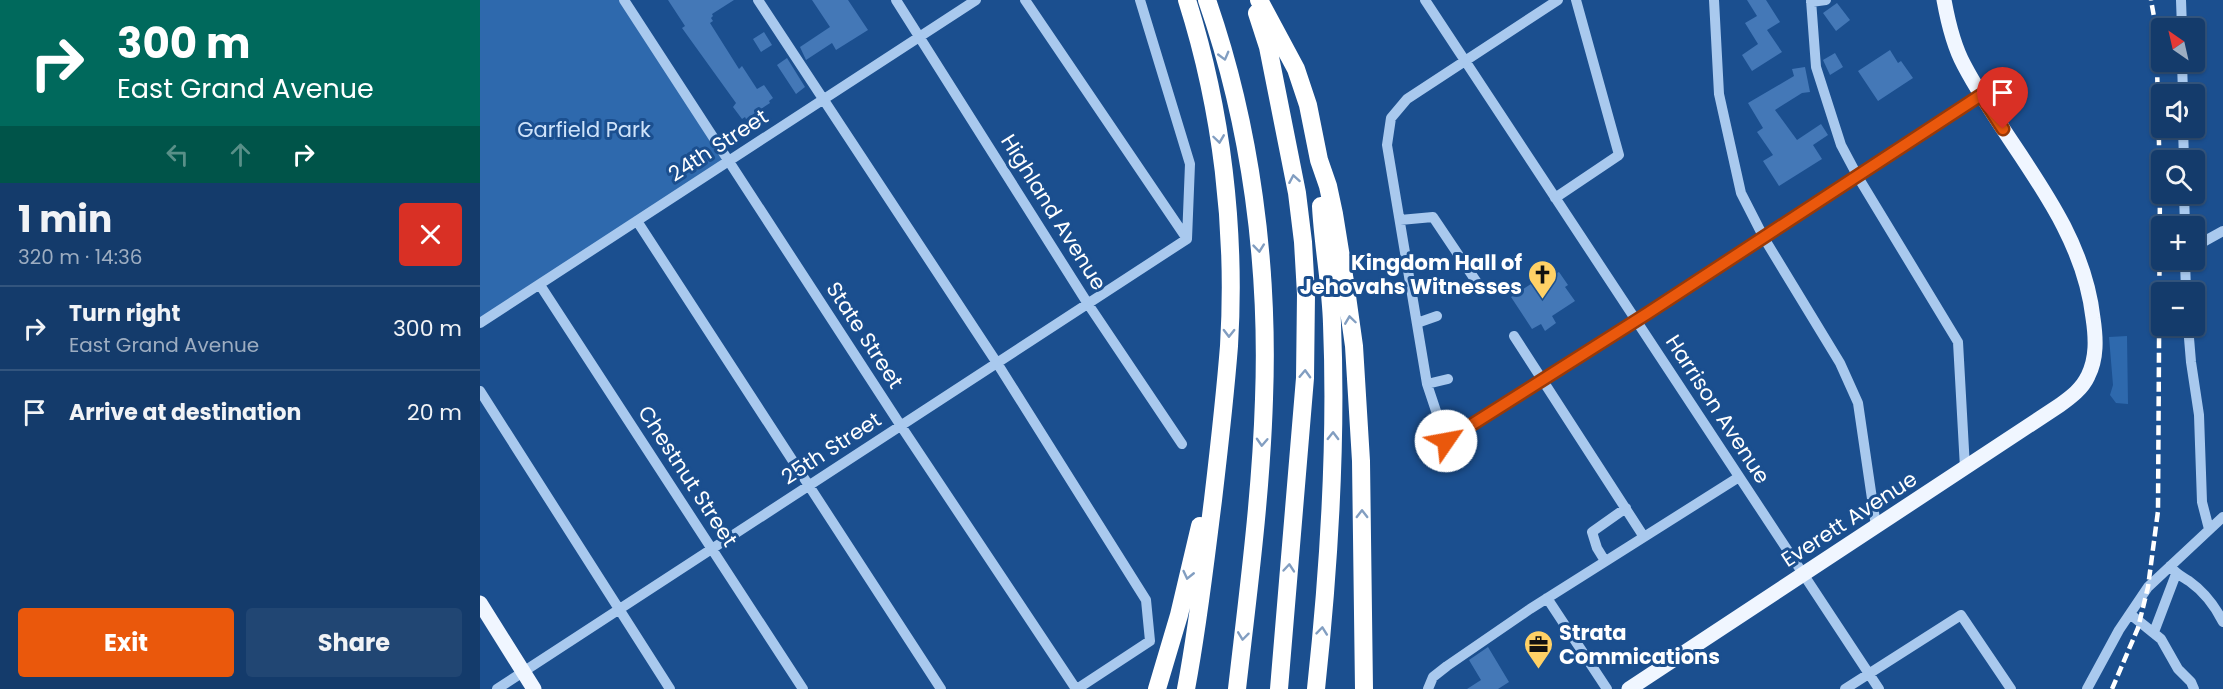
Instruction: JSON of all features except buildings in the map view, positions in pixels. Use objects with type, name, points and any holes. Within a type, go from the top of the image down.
[{"type":"highway","points":[[1186,0],[1208,81],[1217,127],[1230,259],[1229,344],[1221,437],[1200,609],[1186,689]]},
{"type":"highway","points":[[1207,0],[1234,95],[1246,153],[1256,214],[1264,318],[1261,465],[1237,689]]},
{"type":"highway","points":[[1253,0],[1268,47],[1293,171],[1303,242],[1306,294],[1305,378],[1279,689]]},
{"type":"highway","points":[[1259,0],[1296,69],[1308,105],[1319,160],[1332,324],[1333,438],[1328,569],[1316,689]]},
{"type":"highway","points":[[1319,160],[1334,214],[1354,346],[1361,461],[1364,689]]},
{"type":"highway","points":[[1157,689],[1179,615],[1221,437]]},
{"type":"main road","points":[[1944,0],[1954,43],[1981,95]]},
{"type":"main road","name":"Everett Avenue","points":[[1629,689],[2060,405],[2073,395],[2088,378],[2094,361],[2095,336],[2091,302],[2078,258],[2048,196],[1981,95]]},
{"type":"main road","points":[[480,603],[534,689]]},
{"type":"street","name":"State Street","points":[[624,0],[901,426],[1076,689]]},
{"type":"street","points":[[758,0],[997,363],[1146,600],[1150,641],[1076,689]]},
{"type":"street","name":"Highland Avenue","points":[[896,0],[1088,304],[1182,444]]},
{"type":"street","name":"24th Street","points":[[480,323],[976,0]]},
{"type":"street","points":[[1025,0],[1187,239]]},
{"type":"street","points":[[1140,0],[1191,164],[1187,239]]},
{"type":"street","name":"Harrison Avenue","points":[[1425,0],[1879,689]]},
{"type":"street","points":[[1558,0],[1407,99],[1391,118],[1387,145],[1427,384],[1446,441],[1764,238],[1981,95]]},
{"type":"street","points":[[1555,198],[1619,155],[1576,0]]},
{"type":"street","points":[[1714,0],[1719,94],[1741,193],[1764,238],[1840,363],[1858,403],[1876,526]]},
{"type":"street","points":[[1826,0],[1811,1],[1816,67],[1841,145],[1958,342],[1965,468]]},
{"type":"street","points":[[2181,0],[2181,18]]},
{"type":"street","points":[[1401,220],[1433,217],[1480,287]]},
{"type":"street","points":[[637,221],[941,689]]},
{"type":"street","points":[[2205,241],[2223,231]]},
{"type":"street","name":"25th Street","points":[[497,689],[1187,239]]},
{"type":"street","name":"Chestnut Street","points":[[540,285],[803,689]]},
{"type":"street","points":[[1417,323],[1437,316]]},
{"type":"street","points":[[1514,336],[1544,379],[1644,537]]},
{"type":"street","points":[[2189,336],[2199,415],[2202,502],[2210,529]]},
{"type":"street","points":[[1427,384],[1448,380]]},
{"type":"street","points":[[480,390],[670,689]]},
{"type":"street","points":[[1428,689],[1433,677],[1447,666],[1547,598],[1739,477]]},
{"type":"street","points":[[1605,561],[1597,548],[1592,532],[1626,508]]},
{"type":"street","points":[[2087,689],[2119,630],[2148,587],[2173,570],[2223,517]]},
{"type":"street","points":[[2173,570],[2206,596],[2223,622]]},
{"type":"street","points":[[2154,632],[2173,570]]},
{"type":"street","points":[[1547,598],[1607,689]]},
{"type":"street","points":[[2130,614],[2154,632],[2168,648],[2178,669],[2191,682],[2194,689]]},
{"type":"street","points":[[1845,689],[1961,615],[2011,689]]},
{"type":"green space","name":"Garfield Park","points":[[480,0],[624,0],[730,161],[480,323]]},
{"type":"green space","points":[[2127,336],[2128,404],[2116,403],[2110,395],[2113,385],[2109,337]]},
{"type":"railway","points":[[2112,689],[2138,628],[2148,587],[2158,511],[2160,182],[2156,28],[2151,0]]},
{"type":"place","name":"Kingdom Hall of Jehovahs Witnesses","points":[[1543,300]]},
{"type":"place","name":"Strata Commications","points":[[1538,670]]},
{"type":"route","points":[[1446,441],[1648,313],[1981,95],[2003,129]]}]
